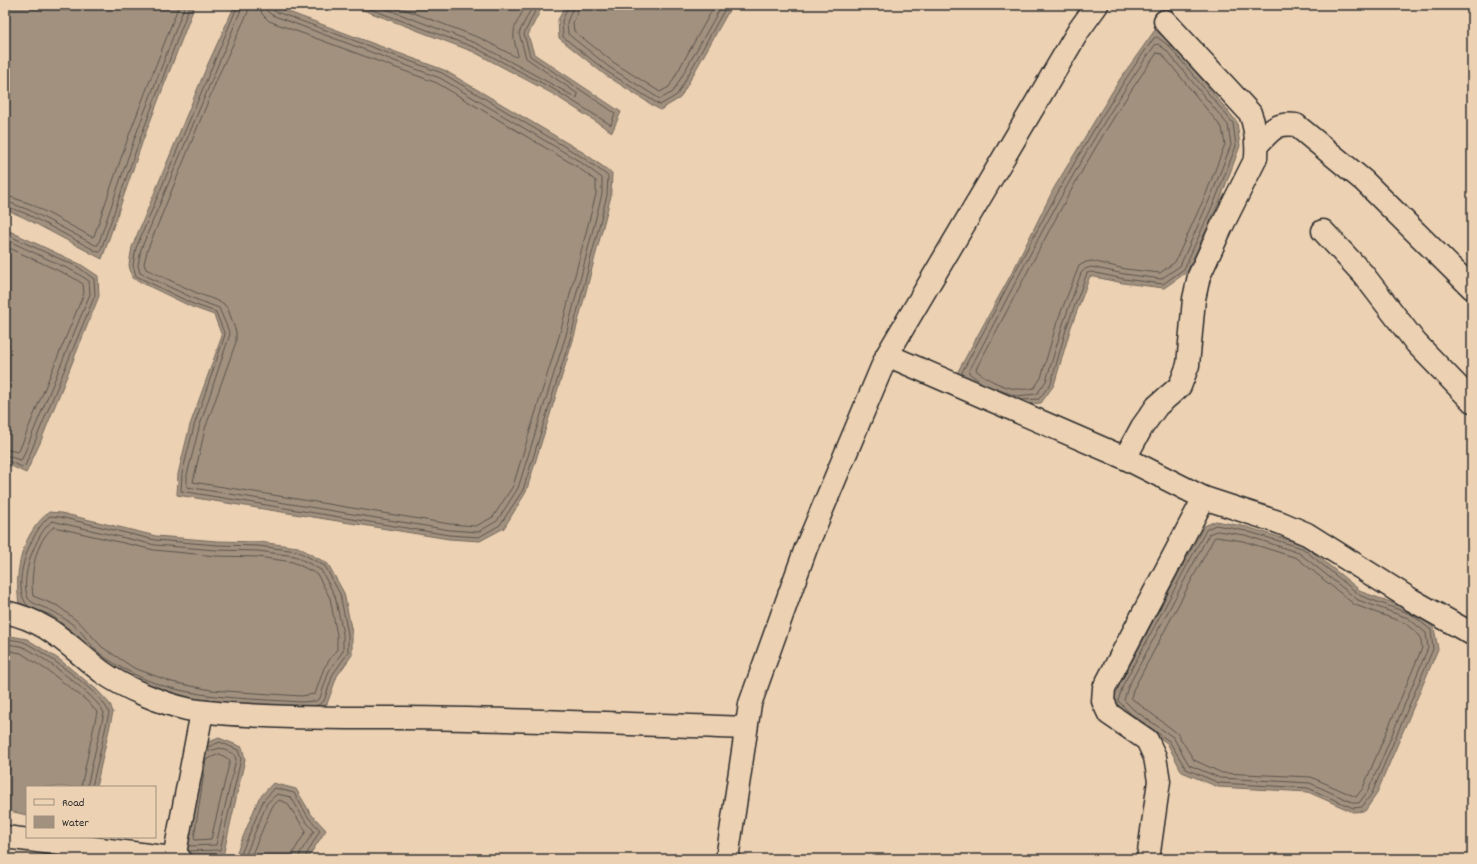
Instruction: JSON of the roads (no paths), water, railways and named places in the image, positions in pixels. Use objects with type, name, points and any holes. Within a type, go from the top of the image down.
[{"type":"street","points":[[727,859],[750,704],[806,548],[887,355],[1079,30],[1097,5]]},
{"type":"street","points":[[1125,458],[1142,427],[1157,406],[1180,386],[1188,365],[1194,299],[1199,276],[1256,158],[1256,127],[1250,112],[1165,22]]},
{"type":"street","points":[[1257,145],[1274,128],[1284,123],[1296,125],[1364,181],[1472,288]]},
{"type":"street","points":[[1323,231],[1363,274],[1416,342],[1472,401]]},
{"type":"street","points":[[887,355],[1125,458],[1204,498],[1307,534],[1412,600],[1472,634]]},
{"type":"street","points":[[1148,859],[1158,781],[1155,757],[1147,740],[1110,714],[1103,701],[1104,688],[1204,498]]},
{"type":"street","points":[[5,612],[38,622],[57,634],[104,673],[134,690],[184,708],[202,712],[295,718],[403,718],[746,728]]},
{"type":"street","points":[[5,837],[177,858],[202,712]]},
{"type":"water","points":[[5,5],[195,5],[143,140],[102,259],[5,209]]},
{"type":"water","points":[[235,5],[270,5],[444,70],[584,153],[612,173],[611,196],[574,337],[526,492],[504,528],[480,541],[449,539],[177,495],[178,474],[190,425],[222,336],[214,315],[192,307],[132,278],[129,265],[132,247],[207,66]]},
{"type":"water","points":[[343,5],[543,5],[528,35],[534,54],[621,112],[612,132],[553,94],[474,52],[366,11]]},
{"type":"water","points":[[566,5],[732,5],[680,98],[660,110],[604,74],[559,38],[558,20]]},
{"type":"water","points":[[1155,30],[1172,43],[1237,122],[1240,146],[1220,200],[1187,272],[1164,288],[1123,283],[1090,276],[1071,327],[1054,385],[1041,403],[1014,405],[956,375],[1014,269],[1054,188],[1120,79]]},
{"type":"water","points":[[5,229],[80,264],[98,276],[99,296],[40,443],[26,473],[5,463]]},
{"type":"water","points":[[49,512],[61,513],[156,536],[217,541],[259,542],[298,547],[328,564],[344,593],[352,633],[352,655],[337,676],[327,704],[319,709],[209,705],[128,681],[19,604],[18,578],[22,554],[32,531]]},
{"type":"water","points":[[1216,521],[1247,527],[1304,545],[1362,592],[1413,610],[1434,628],[1438,649],[1376,795],[1365,811],[1353,812],[1308,792],[1218,787],[1182,772],[1167,743],[1129,717],[1112,702],[1120,684],[1204,526]]},
{"type":"water","points":[[5,635],[27,639],[60,660],[96,689],[110,704],[113,712],[96,786],[26,786],[26,815],[5,810]]},
{"type":"water","points":[[219,738],[242,747],[245,759],[223,856],[176,854],[193,748]]},
{"type":"water","points":[[273,783],[296,789],[311,814],[326,830],[307,859],[234,859],[259,798]]}]
